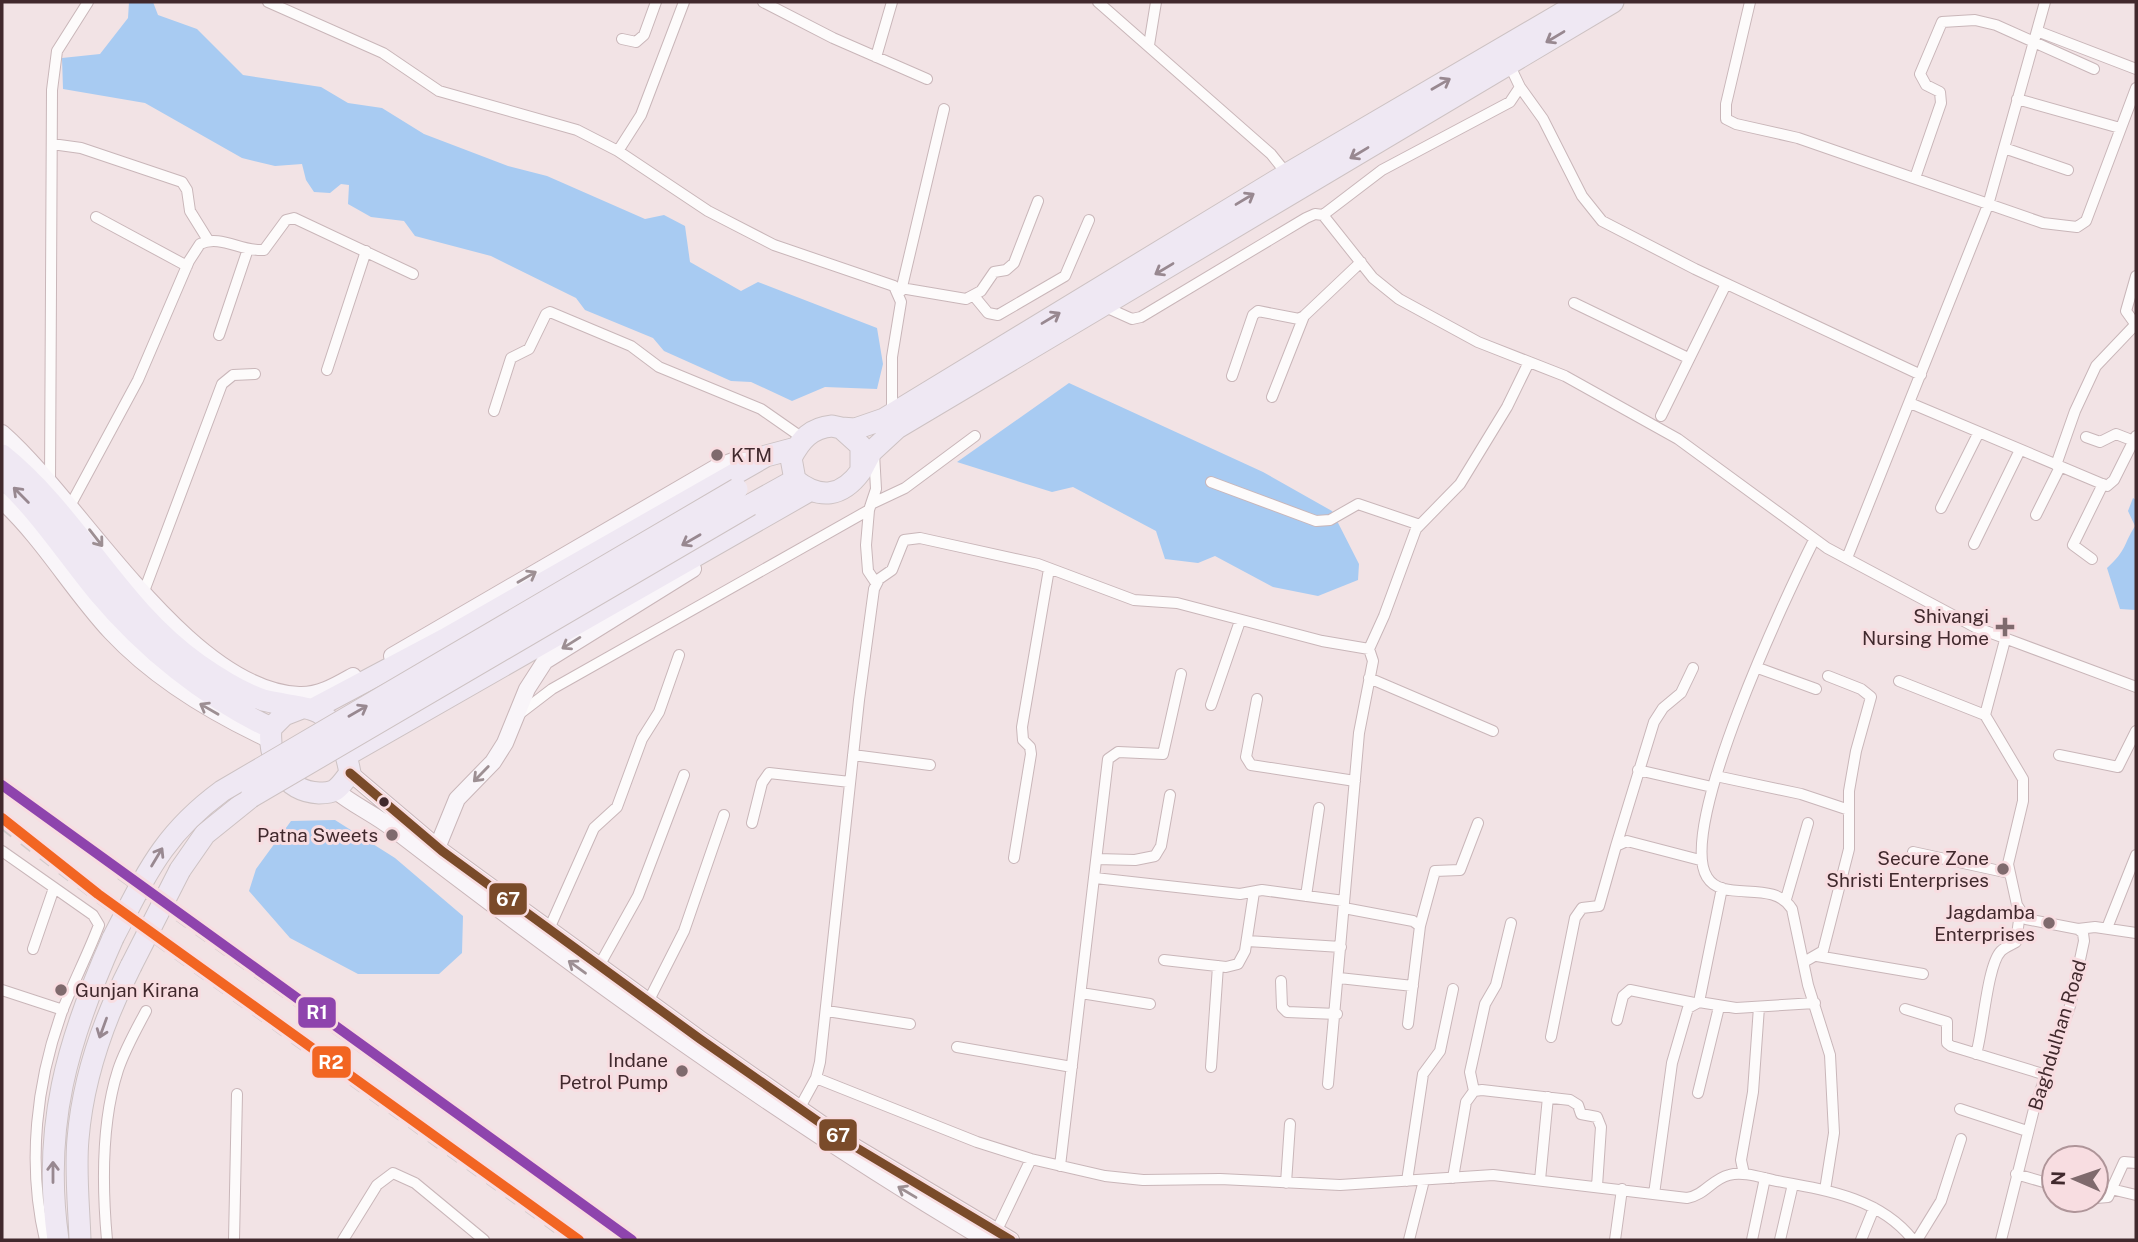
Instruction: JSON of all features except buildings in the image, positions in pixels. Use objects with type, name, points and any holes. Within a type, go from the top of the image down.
[{"type":"highway","points":[[80,1240],[78,1140],[85,1085],[102,1031],[131,966],[180,870],[205,834],[251,797],[744,497],[815,428],[855,429],[892,415],[1287,174],[1581,2]]},
{"type":"highway","points":[[58,1240],[53,1202],[52,1139],[61,1083],[87,995],[113,939],[167,841],[193,812],[222,791],[744,497],[799,490],[838,492],[853,482],[874,449],[897,428],[1614,2]]},
{"type":"highway","points":[[841,428],[860,446],[861,471]]},
{"type":"highway","points":[[271,734],[289,712],[308,708],[445,639],[758,460],[797,448]]},
{"type":"highway","points":[[797,448],[799,490]]},
{"type":"highway","points":[[2,455],[46,495],[169,653],[254,690],[325,716],[345,747],[348,764]]},
{"type":"highway","points":[[2,477],[52,530],[98,592],[226,702],[271,734],[278,770],[287,780],[311,792],[335,790],[348,764],[799,490]]},
{"type":"street","points":[[50,482],[52,90],[57,51],[88,2]]},
{"type":"street","points":[[268,2],[383,53],[439,91],[561,124],[618,151],[708,211],[774,245],[879,280],[901,291],[957,299],[974,296],[995,272],[1006,270],[1014,263],[1038,201]]},
{"type":"street","points":[[622,39],[636,42],[642,38],[656,2]]},
{"type":"street","points":[[618,151],[641,115],[684,2]]},
{"type":"street","points":[[763,2],[927,79]]},
{"type":"street","points":[[876,57],[892,2]]},
{"type":"street","points":[[1098,2],[1271,154],[1287,174]]},
{"type":"street","points":[[1149,45],[1156,2]]},
{"type":"street","points":[[1750,2],[1726,104],[1726,119],[1736,124],[1798,138],[2043,223],[2082,225],[2136,89]]},
{"type":"street","points":[[1847,558],[1989,205],[2045,2]]},
{"type":"street","points":[[1915,178],[1941,103],[1940,92],[1926,85],[1920,74],[1942,22],[1955,19],[1987,23],[2094,69]]},
{"type":"street","points":[[2037,31],[2136,68]]},
{"type":"street","points":[[1508,64],[1520,87],[1543,119],[1582,196],[1602,221],[1726,284],[1921,375]]},
{"type":"street","points":[[1323,215],[1382,170],[1510,102],[1520,87]]},
{"type":"street","points":[[2017,99],[2120,128]]},
{"type":"street","points":[[892,415],[891,369],[901,291],[944,109]]},
{"type":"street","points":[[52,144],[81,148],[181,182],[187,190],[190,211],[208,240],[264,250],[286,220],[294,218],[413,274]]},
{"type":"street","points":[[2004,148],[2068,170]]},
{"type":"street","points":[[1102,306],[1132,318],[1140,317],[1306,218],[1315,214],[1323,215],[1383,288],[1399,299],[1478,342],[1565,376],[1678,439],[1814,540],[1939,610],[2006,640],[2136,687]]},
{"type":"street","points":[[96,217],[187,266]]},
{"type":"street","points":[[974,296],[988,313],[998,315],[1065,276],[1089,220]]},
{"type":"street","points":[[70,506],[138,380],[195,249],[208,240]]},
{"type":"street","points":[[219,335],[248,249]]},
{"type":"street","points":[[327,370],[366,251]]},
{"type":"street","points":[[1232,376],[1252,314],[1258,311],[1299,319],[1361,262]]},
{"type":"street","points":[[2036,514],[2058,466],[2075,411],[2096,366],[2136,325],[2126,311],[2136,276]]},
{"type":"street","points":[[1661,416],[1726,284]]},
{"type":"street","points":[[1574,303],[1688,358]]},
{"type":"street","points":[[494,411],[512,358],[529,349],[545,314],[550,312],[631,346],[659,367],[761,408],[797,448]]},
{"type":"street","points":[[1272,397],[1304,316]]},
{"type":"street","points":[[1328,1084],[1360,719],[1373,661],[1369,649],[1384,616],[1406,549],[1420,525],[1460,484],[1507,407],[1529,362]]},
{"type":"street","points":[[144,594],[222,384],[233,375],[255,374]]},
{"type":"street","points":[[1910,403],[2058,466],[2103,484],[2111,484],[2135,439],[2116,434],[2104,442],[2086,438]]},
{"type":"street","points":[[1941,508],[1979,432]]},
{"type":"street","points":[[2,433],[50,482],[144,594],[210,655],[254,690],[298,695],[315,694],[403,650],[717,467],[733,461],[758,460]]},
{"type":"street","points":[[516,716],[552,689],[905,488],[975,436]]},
{"type":"street","points":[[799,1109],[816,1078],[827,1011],[853,755],[876,583],[868,571],[870,507],[876,489],[874,449]]},
{"type":"street","points":[[1974,544],[2020,450]]},
{"type":"street","points":[[1211,482],[1316,521],[1330,520],[1358,505],[1420,525]]},
{"type":"street","points":[[2092,559],[2073,545],[2103,484]]},
{"type":"street","points":[[438,848],[457,799],[493,762],[535,674],[552,655],[768,522],[787,509],[799,490]]},
{"type":"street","points":[[2,501],[45,547],[112,633],[134,653],[200,704],[271,734]]},
{"type":"street","points":[[876,583],[892,570],[904,540],[914,537],[1018,559],[1134,600],[1177,603],[1350,648],[1369,649]]},
{"type":"street","points":[[1786,899],[1772,894],[1722,888],[1707,877],[1700,860],[1714,781],[1785,598],[1814,540]]},
{"type":"street","points":[[1014,858],[1031,754],[1030,747],[1023,740],[1022,727],[1049,569]]},
{"type":"street","points":[[1211,705],[1240,621]]},
{"type":"street","points":[[1985,715],[2006,640]]},
{"type":"street","points":[[549,929],[594,828],[617,807],[642,739],[659,712],[679,655]]},
{"type":"street","points":[[1551,1037],[1575,918],[1582,908],[1599,906],[1658,713],[1681,692],[1693,667]]},
{"type":"street","points":[[1758,668],[1816,689]]},
{"type":"street","points":[[1060,1166],[1108,759],[1118,752],[1163,754],[1181,674]]},
{"type":"street","points":[[1804,962],[1817,956],[1825,946],[1849,849],[1849,810],[1856,751],[1871,697],[1861,689],[1828,676]]},
{"type":"street","points":[[1369,678],[1493,731]]},
{"type":"street","points":[[1899,681],[1985,715],[2023,779],[2023,801],[2010,854],[2009,873],[2020,913],[2016,942],[1998,955],[1980,1022],[1980,1040],[1976,1054]]},
{"type":"street","points":[[1257,699],[1246,757],[1251,765],[1355,781]]},
{"type":"street","points":[[2059,755],[2118,767],[2136,731]]},
{"type":"street","points":[[853,755],[930,765]]},
{"type":"street","points":[[348,764],[438,848],[648,1002],[722,1063],[832,1147],[991,1236],[1011,1240]]},
{"type":"street","points":[[1639,770],[1801,794],[1849,810]]},
{"type":"street","points":[[752,823],[762,783],[769,773],[775,771],[850,782]]},
{"type":"street","points":[[599,966],[638,895],[684,775]]},
{"type":"street","points":[[335,790],[389,825],[529,932],[722,1063],[799,1109],[991,1236]]},
{"type":"street","points":[[1097,859],[1135,860],[1154,856],[1161,846],[1170,795]]},
{"type":"street","points":[[1306,896],[1319,808]]},
{"type":"street","points":[[648,1002],[684,931],[723,815]]},
{"type":"street","points":[[1408,1024],[1420,926],[1435,871],[1460,870],[1478,823]]},
{"type":"street","points":[[1808,823],[1786,899],[1798,925],[1804,962],[1830,1055],[1833,1091],[1832,1158],[1825,1190]]},
{"type":"street","points":[[1616,846],[1627,841],[1700,860]]},
{"type":"street","points":[[2,851],[93,915],[99,925],[63,1010],[46,1069],[39,1107],[35,1157],[38,1210],[45,1240]]},
{"type":"street","points":[[1913,852],[2009,873]]},
{"type":"street","points":[[2107,928],[2136,855]]},
{"type":"street","points":[[1095,878],[1240,894],[1254,892],[1306,896],[1413,921],[1420,926]]},
{"type":"street","points":[[33,949],[54,887]]},
{"type":"street","points":[[1654,1194],[1672,1063],[1685,1016],[1697,1003],[1722,888]]},
{"type":"street","points":[[1164,960],[1219,966],[1238,964],[1247,941],[1254,892]]},
{"type":"street","name":"Baghdulhan Road","points":[[2001,1240],[2027,1130],[2070,1006],[2083,951],[2083,933],[2078,929],[2034,923],[2020,913]]},
{"type":"street","points":[[1453,1178],[1466,1102],[1474,1091],[1470,1072],[1485,1004],[1496,985],[1511,923]]},
{"type":"street","points":[[2078,929],[2107,928],[2136,933]]},
{"type":"street","points":[[1247,941],[1341,947]]},
{"type":"street","points":[[1817,956],[1923,974]]},
{"type":"street","points":[[1211,1066],[1219,966]]},
{"type":"street","points":[[1339,978],[1413,986]]},
{"type":"street","points":[[1281,981],[1282,1007],[1287,1012],[1336,1014]]},
{"type":"street","points":[[1407,1181],[1423,1074],[1440,1051],[1453,989]]},
{"type":"street","points":[[2,990],[63,1010]]},
{"type":"street","points":[[1617,1020],[1623,996],[1630,990],[1719,1007],[1815,1003]]},
{"type":"street","points":[[1081,993],[1150,1004]]},
{"type":"street","points":[[1698,1093],[1719,1007]]},
{"type":"street","points":[[1744,1174],[1741,1160],[1753,1092],[1759,1007]]},
{"type":"street","points":[[1906,1009],[1947,1022],[1947,1043],[2046,1075]]},
{"type":"street","points":[[107,1240],[105,1154],[112,1096],[118,1069],[146,1011]]},
{"type":"street","points":[[827,1011],[909,1024]]},
{"type":"street","points":[[957,1047],[1072,1067]]},
{"type":"street","points":[[816,1078],[977,1142],[1031,1159],[1143,1180],[1220,1179],[1340,1185],[1493,1175],[1687,1198],[1701,1195],[1720,1178],[1744,1174],[1825,1190],[1874,1208],[1898,1224],[1915,1240],[1941,1201],[1961,1139]]},
{"type":"street","points":[[1474,1091],[1575,1101],[1581,1114],[1597,1117],[1600,1121],[1597,1186]]},
{"type":"street","points":[[234,1240],[237,1094]]},
{"type":"street","points":[[1540,1180],[1548,1097]]},
{"type":"street","points":[[1960,1109],[2027,1130]]},
{"type":"street","points":[[1286,1183],[1290,1124]]},
{"type":"street","points":[[991,1236],[1031,1159]]},
{"type":"street","points":[[2136,1163],[2124,1161],[2111,1189],[2136,1195]]},
{"type":"street","points":[[343,1240],[377,1185],[393,1173],[415,1183],[484,1240]]},
{"type":"street","points":[[2015,1174],[2040,1181]]},
{"type":"street","points":[[1752,1240],[1765,1178]]},
{"type":"street","points":[[1409,1240],[1424,1180]]},
{"type":"street","points":[[1780,1240],[1793,1184]]},
{"type":"street","points":[[1615,1240],[1622,1189]]},
{"type":"street","points":[[1861,1240],[1874,1208]]},
{"type":"water","points":[[129,2],[153,2],[158,15],[197,29],[243,75],[321,87],[348,103],[382,108],[424,134],[508,166],[547,176],[645,219],[664,215],[685,226],[690,262],[741,291],[758,282],[877,328],[883,364],[877,389],[825,387],[792,401],[751,382],[731,381],[664,351],[653,338],[585,310],[576,298],[491,256],[415,236],[404,221],[371,217],[348,204],[349,185],[341,184],[330,193],[314,192],[306,180],[302,164],[275,166],[242,158],[145,103],[63,89],[62,58],[100,54],[128,18]]},
{"type":"water","points":[[1069,383],[1263,472],[1332,511],[1359,564],[1358,580],[1318,596],[1273,587],[1215,556],[1198,563],[1165,559],[1156,531],[1073,487],[1052,492],[957,462]]},
{"type":"water","points":[[2133,498],[2136,500],[2136,610],[2120,609],[2107,568],[2121,552],[2135,526],[2128,511]]},
{"type":"water","points":[[335,820],[395,858],[463,916],[462,953],[439,974],[358,974],[290,938],[249,891],[256,869],[291,821]]},
{"type":"railway","points":[[2,829],[93,899],[566,1240]]},
{"type":"railway","points":[[118,878],[622,1240]]},
{"type":"transit line","name":"67","points":[[350,773],[442,851],[700,1039],[852,1145],[1011,1240]]},
{"type":"transit line","name":"R1","points":[[2,785],[632,1240]]},
{"type":"transit line","name":"R2","points":[[2,818],[98,894],[579,1240]]},
{"type":"place","name":"KTM","points":[[717,455]]},
{"type":"place","name":"Shivangi Nursing Home","points":[[2005,627]]},
{"type":"place","name":"Patna Sweets","points":[[392,835]]},
{"type":"place","name":"Secure Zone Shristi Enterprises","points":[[2003,869]]},
{"type":"place","name":"Jagdamba Enterprises","points":[[2049,923]]},
{"type":"place","name":"Gunjan Kirana","points":[[61,990]]},
{"type":"place","name":"Indane Petrol Pump","points":[[682,1071]]}]
